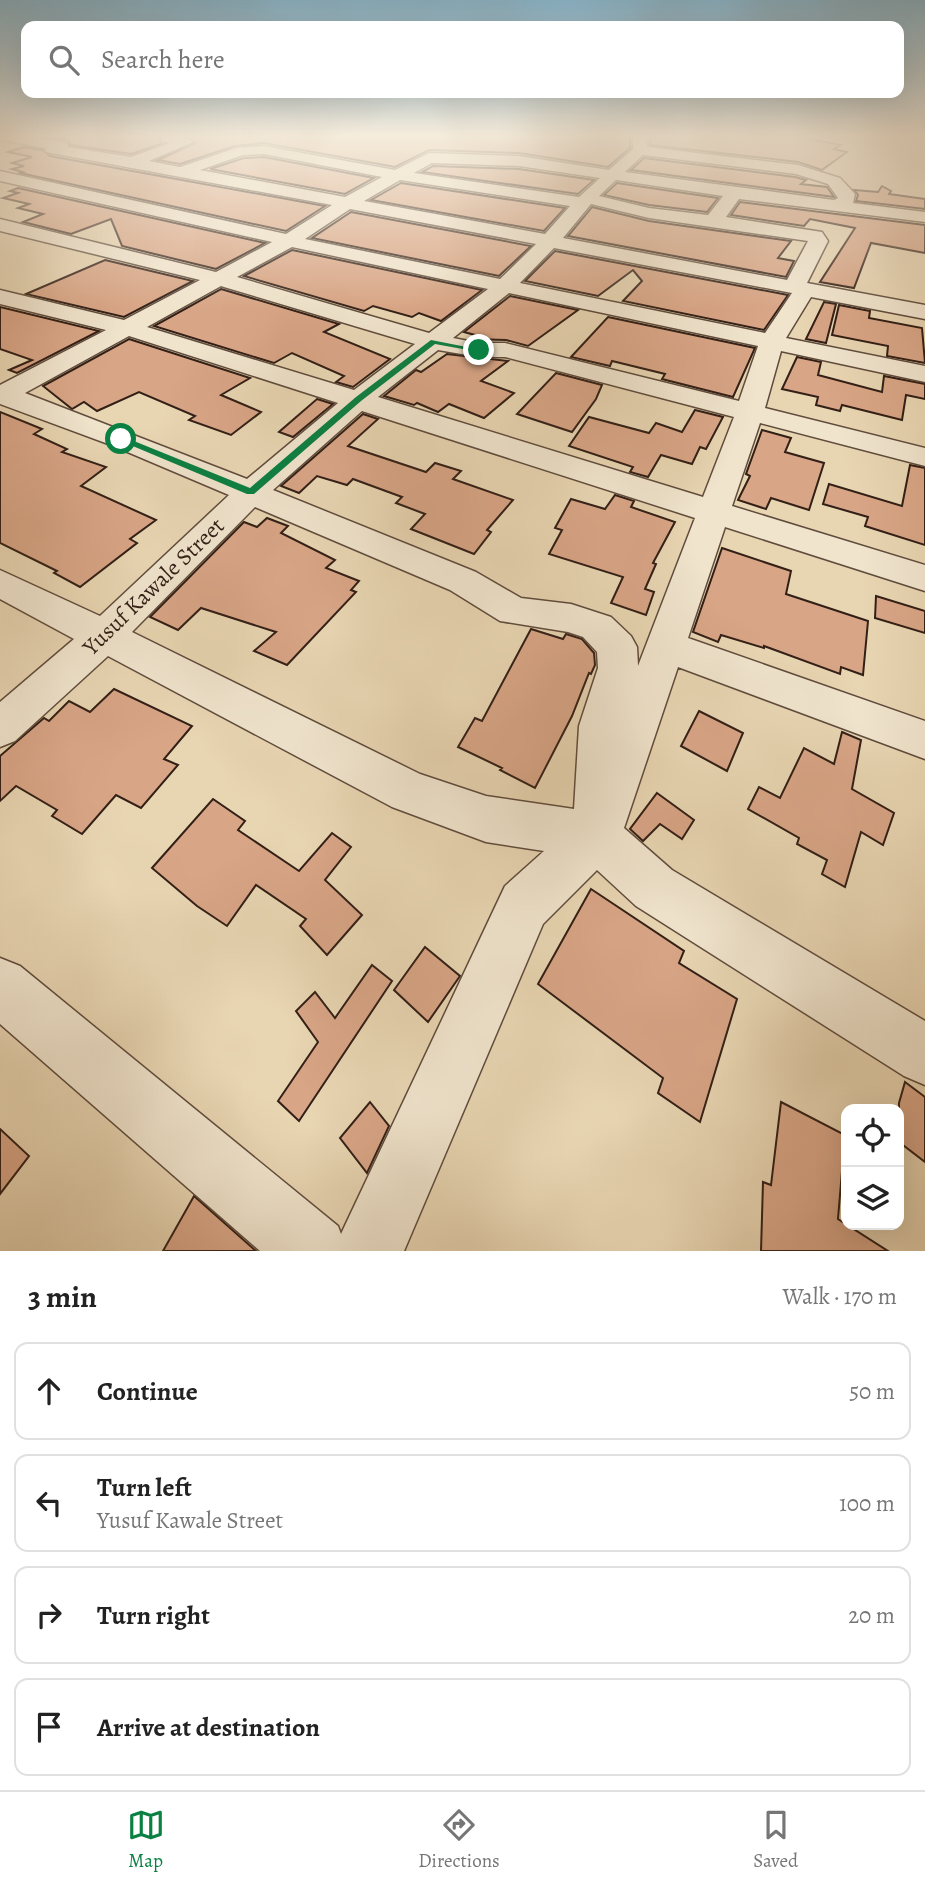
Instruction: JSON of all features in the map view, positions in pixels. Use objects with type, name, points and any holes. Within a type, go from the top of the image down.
[{"type":"street","points":[[102,193],[289,241],[925,374]]},
{"type":"street","points":[[292,193],[925,312]]},
{"type":"street","points":[[1,394],[289,241],[364,193]]},
{"type":"street","points":[[369,1251],[524,905],[597,836],[749,414],[771,343],[799,289],[818,241],[815,236],[649,213],[535,193]]},
{"type":"street","name":"Yusuf Kawale Street","points":[[0,728],[104,636],[251,492],[359,399],[504,286],[548,243],[591,193]]},
{"type":"street","points":[[716,221],[726,202],[735,193]]},
{"type":"street","points":[[738,193],[925,217]]},
{"type":"street","points":[[838,205],[846,200],[846,193]]},
{"type":"street","points":[[87,212],[116,197]]},
{"type":"street","points":[[38,234],[62,223]]},
{"type":"street","points":[[6,235],[38,234],[213,280],[232,282],[433,342],[479,350],[505,350],[925,457]]},
{"type":"street","points":[[0,297],[127,328],[925,578]]},
{"type":"street","points":[[1,394],[251,492],[463,581],[513,611],[570,618],[597,627],[617,647],[618,668],[601,726],[597,836]]},
{"type":"street","points":[[0,583],[409,792],[486,819],[597,836],[653,888],[925,1055]]},
{"type":"street","points":[[665,646],[925,740]]},
{"type":"street","points":[[0,986],[313,1251]]},
{"type":"building","points":[[17,193],[42,193],[265,243],[216,269],[122,246],[111,219],[71,234],[23,222],[43,214],[18,208],[29,204],[3,198]]},
{"type":"building","points":[[113,193],[256,193],[325,206],[286,231]]},
{"type":"building","points":[[383,193],[469,193],[565,208],[544,231],[371,200]]},
{"type":"building","points":[[687,193],[718,198],[707,212],[649,205],[604,195]]},
{"type":"building","points":[[807,193],[831,193],[834,197]]},
{"type":"building","points":[[889,193],[925,199],[925,209],[856,201],[858,195]]},
{"type":"building","points":[[740,202],[925,225],[925,253],[871,243],[854,288],[820,282],[855,228],[810,219],[804,226],[731,215]]},
{"type":"building","points":[[592,207],[649,221],[791,241],[778,258],[794,261],[786,277],[568,236]]},
{"type":"building","points":[[351,212],[531,246],[499,276],[312,238]]},
{"type":"building","points":[[292,250],[482,290],[441,321],[419,313],[412,317],[373,306],[364,311],[244,276]]},
{"type":"building","points":[[555,251],[788,295],[764,330],[623,301],[642,281],[633,270],[598,296],[525,281]]},
{"type":"building","points":[[105,260],[193,281],[124,317],[26,294]]},
{"type":"building","points":[[221,289],[339,324],[324,332],[390,359],[353,387],[336,382],[344,376],[292,353],[274,363],[154,326]]},
{"type":"building","points":[[510,296],[578,310],[528,346],[506,340],[470,339],[475,335],[464,332]]},
{"type":"building","points":[[824,302],[836,304],[826,343],[806,339]]},
{"type":"building","points":[[839,305],[870,311],[869,318],[922,328],[925,363],[887,356],[888,346],[832,335]]},
{"type":"building","points":[[0,307],[99,331],[17,373],[9,370],[32,360],[0,349]]},
{"type":"building","points":[[608,317],[755,348],[733,397],[662,379],[665,374],[612,361],[610,366],[571,357]]},
{"type":"building","points":[[129,339],[250,378],[221,395],[261,412],[231,435],[189,420],[195,416],[139,392],[97,411],[84,402],[72,409],[43,386]]},
{"type":"building","points":[[447,354],[508,361],[481,381],[514,393],[484,418],[449,404],[438,412],[417,403],[414,405],[384,396],[416,370],[421,372]]},
{"type":"building","points":[[797,357],[821,362],[818,375],[882,392],[884,376],[925,384],[925,399],[906,395],[902,420],[842,405],[840,411],[816,405],[818,397],[782,389]]},
{"type":"building","points":[[556,373],[602,385],[596,399],[572,432],[517,414]]},
{"type":"building","points":[[317,399],[333,404],[293,437],[279,432]]},
{"type":"building","points":[[695,410],[723,417],[706,449],[700,447],[692,464],[661,455],[648,477],[630,472],[633,467],[569,446],[589,417],[649,433],[656,423],[682,432]]},
{"type":"building","points":[[0,412],[42,429],[34,434],[67,449],[62,452],[106,467],[81,486],[156,520],[130,539],[137,543],[80,587],[54,573],[57,571],[0,543]]},
{"type":"building","points":[[363,414],[378,419],[348,446],[426,472],[435,463],[461,471],[453,479],[513,500],[487,530],[491,532],[474,554],[411,529],[425,514],[396,503],[402,497],[353,479],[347,485],[317,476],[299,493],[281,486]]},
{"type":"building","points":[[762,430],[791,438],[785,452],[824,463],[809,510],[771,498],[766,509],[738,500],[750,476],[746,474]]},
{"type":"building","points":[[910,465],[925,468],[925,545],[865,526],[868,517],[823,504],[829,484],[902,506]]},
{"type":"building","points":[[615,495],[634,501],[631,507],[675,522],[653,563],[656,564],[645,589],[654,592],[646,615],[611,603],[623,577],[549,554],[562,530],[555,528],[571,499],[605,509]]},
{"type":"building","points":[[267,518],[288,526],[281,533],[335,560],[326,568],[359,581],[351,590],[356,592],[287,665],[254,651],[276,632],[201,608],[178,630],[150,617],[244,522],[257,527]]},
{"type":"building","points":[[722,548],[791,571],[786,594],[868,621],[863,675],[841,667],[840,674],[764,646],[721,635],[718,642],[693,632]]},
{"type":"building","points":[[876,596],[925,611],[925,633],[875,618]]},
{"type":"building","points":[[531,629],[563,639],[566,634],[582,639],[594,653],[595,665],[535,788],[500,770],[502,768],[458,747],[475,718],[482,721]]},
{"type":"building","points":[[114,689],[192,726],[164,759],[178,765],[141,808],[116,795],[82,834],[52,816],[57,810],[16,786],[0,801],[0,756],[44,718],[49,721],[69,701],[90,712]]},
{"type":"building","points":[[699,711],[743,733],[727,771],[681,746]]},
{"type":"building","points":[[842,732],[861,740],[852,789],[894,813],[883,845],[861,832],[845,887],[822,874],[827,860],[797,844],[799,838],[748,809],[759,787],[780,798],[804,748],[834,764]]},
{"type":"building","points":[[657,793],[694,820],[682,839],[660,824],[643,841],[630,829]]},
{"type":"building","points":[[213,799],[245,821],[238,830],[299,871],[332,833],[351,847],[325,880],[362,915],[327,955],[300,926],[306,919],[256,885],[227,926],[197,906],[152,868]]},
{"type":"building","points":[[591,889],[684,951],[679,963],[737,999],[700,1122],[658,1093],[663,1078],[538,984]]},
{"type":"building","points":[[425,947],[460,976],[428,1022],[394,990]]},
{"type":"building","points":[[372,965],[392,981],[299,1121],[278,1101],[318,1042],[296,1011],[315,992],[335,1018]]},
{"type":"building","points":[[905,1082],[925,1097],[925,1162],[904,1146],[904,1104],[899,1103]]},
{"type":"building","points":[[370,1102],[389,1126],[367,1173],[340,1138]]},
{"type":"building","points":[[781,1102],[841,1133],[838,1219],[841,1221],[841,1230],[855,1230],[888,1251],[761,1251],[763,1182],[771,1185]]},
{"type":"building","points":[[0,1129],[29,1156],[0,1194]]},
{"type":"building","points":[[194,1196],[256,1251],[163,1251]]},
{"type":"route","points":[[121,439],[251,492],[359,399],[433,342],[479,350]]}]
